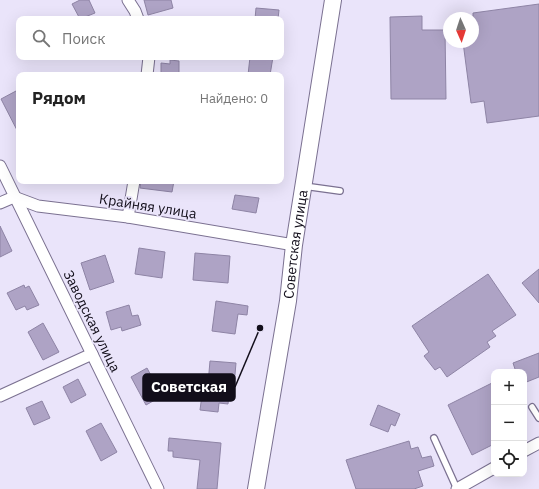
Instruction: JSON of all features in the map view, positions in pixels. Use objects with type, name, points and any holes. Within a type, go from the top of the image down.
[{"type":"street","points":[[128,0],[137,16]]},
{"type":"street","name":"Советская улица","points":[[256,489],[288,301],[294,245],[333,0]]},
{"type":"street","points":[[148,72],[150,60]]},
{"type":"street","name":"Заводская улица","points":[[0,166],[158,489]]},
{"type":"street","points":[[128,217],[134,184]]},
{"type":"street","points":[[0,203],[14,196]]},
{"type":"street","name":"Крайняя улица","points":[[14,196],[38,206],[128,217],[294,245]]},
{"type":"street","points":[[0,396],[92,354]]},
{"type":"street","points":[[527,449],[539,443]]},
{"type":"street","points":[[457,489],[491,470]]},
{"type":"lane","points":[[303,186],[340,191]]},
{"type":"lane","points":[[532,407],[539,418]]},
{"type":"lane","points":[[434,438],[457,489]]},
{"type":"building","points":[[80,0],[89,0],[95,13],[88,16],[78,16],[72,4]]},
{"type":"building","points":[[144,0],[171,0],[173,8],[148,15]]},
{"type":"building","points":[[539,4],[539,116],[487,123],[484,101],[471,103],[464,48],[479,48],[479,12]]},
{"type":"building","points":[[256,8],[279,10],[278,16],[255,16]]},
{"type":"building","points":[[422,16],[422,30],[443,30],[443,48],[445,48],[446,99],[391,99],[390,17]]},
{"type":"building","points":[[170,60],[179,61],[179,72],[161,72],[161,63],[170,64]]},
{"type":"building","points":[[250,60],[272,60],[270,72],[248,72]]},
{"type":"building","points":[[16,91],[16,128],[1,99]]},
{"type":"building","points":[[141,184],[173,184],[172,192],[140,188]]},
{"type":"building","points":[[235,195],[259,198],[256,213],[232,209]]},
{"type":"building","points":[[0,226],[12,251],[0,257]]},
{"type":"building","points":[[139,248],[165,252],[162,278],[135,274]]},
{"type":"building","points":[[195,253],[230,256],[228,283],[193,280]]},
{"type":"building","points":[[105,255],[114,282],[90,290],[81,263]]},
{"type":"building","points":[[539,269],[539,303],[522,283]]},
{"type":"building","points":[[488,274],[516,315],[492,331],[496,336],[487,342],[490,347],[447,377],[440,367],[435,370],[424,356],[429,352],[412,326]]},
{"type":"building","points":[[24,285],[25,288],[29,286],[39,305],[27,310],[25,306],[16,310],[7,293]]},
{"type":"building","points":[[216,301],[248,306],[247,315],[238,314],[235,334],[212,331]]},
{"type":"building","points":[[129,305],[132,316],[138,315],[141,325],[122,331],[121,327],[111,330],[106,312]]},
{"type":"building","points":[[43,323],[59,352],[43,360],[28,332]]},
{"type":"building","points":[[539,353],[539,377],[527,382],[527,369],[515,369],[513,363]]},
{"type":"building","points":[[210,361],[236,363],[234,386],[230,386],[228,404],[219,403],[218,412],[200,410],[202,395],[207,395]]},
{"type":"building","points":[[147,368],[162,396],[146,405],[131,377]]},
{"type":"building","points":[[78,379],[86,395],[71,403],[63,387]]},
{"type":"building","points":[[491,384],[491,446],[472,455],[448,405]]},
{"type":"building","points":[[42,401],[50,418],[34,425],[26,408]]},
{"type":"building","points":[[378,405],[400,414],[395,426],[391,424],[388,432],[370,425]]},
{"type":"building","points":[[101,423],[117,452],[101,461],[86,431]]},
{"type":"building","points":[[169,438],[221,443],[217,489],[197,489],[200,460],[173,457],[173,451],[168,451]]},
{"type":"building","points":[[409,441],[411,449],[418,447],[422,458],[431,456],[434,466],[418,471],[423,486],[414,489],[356,489],[346,460]]},
{"type":"place","name":"Советская","points":[[260,328]]}]
